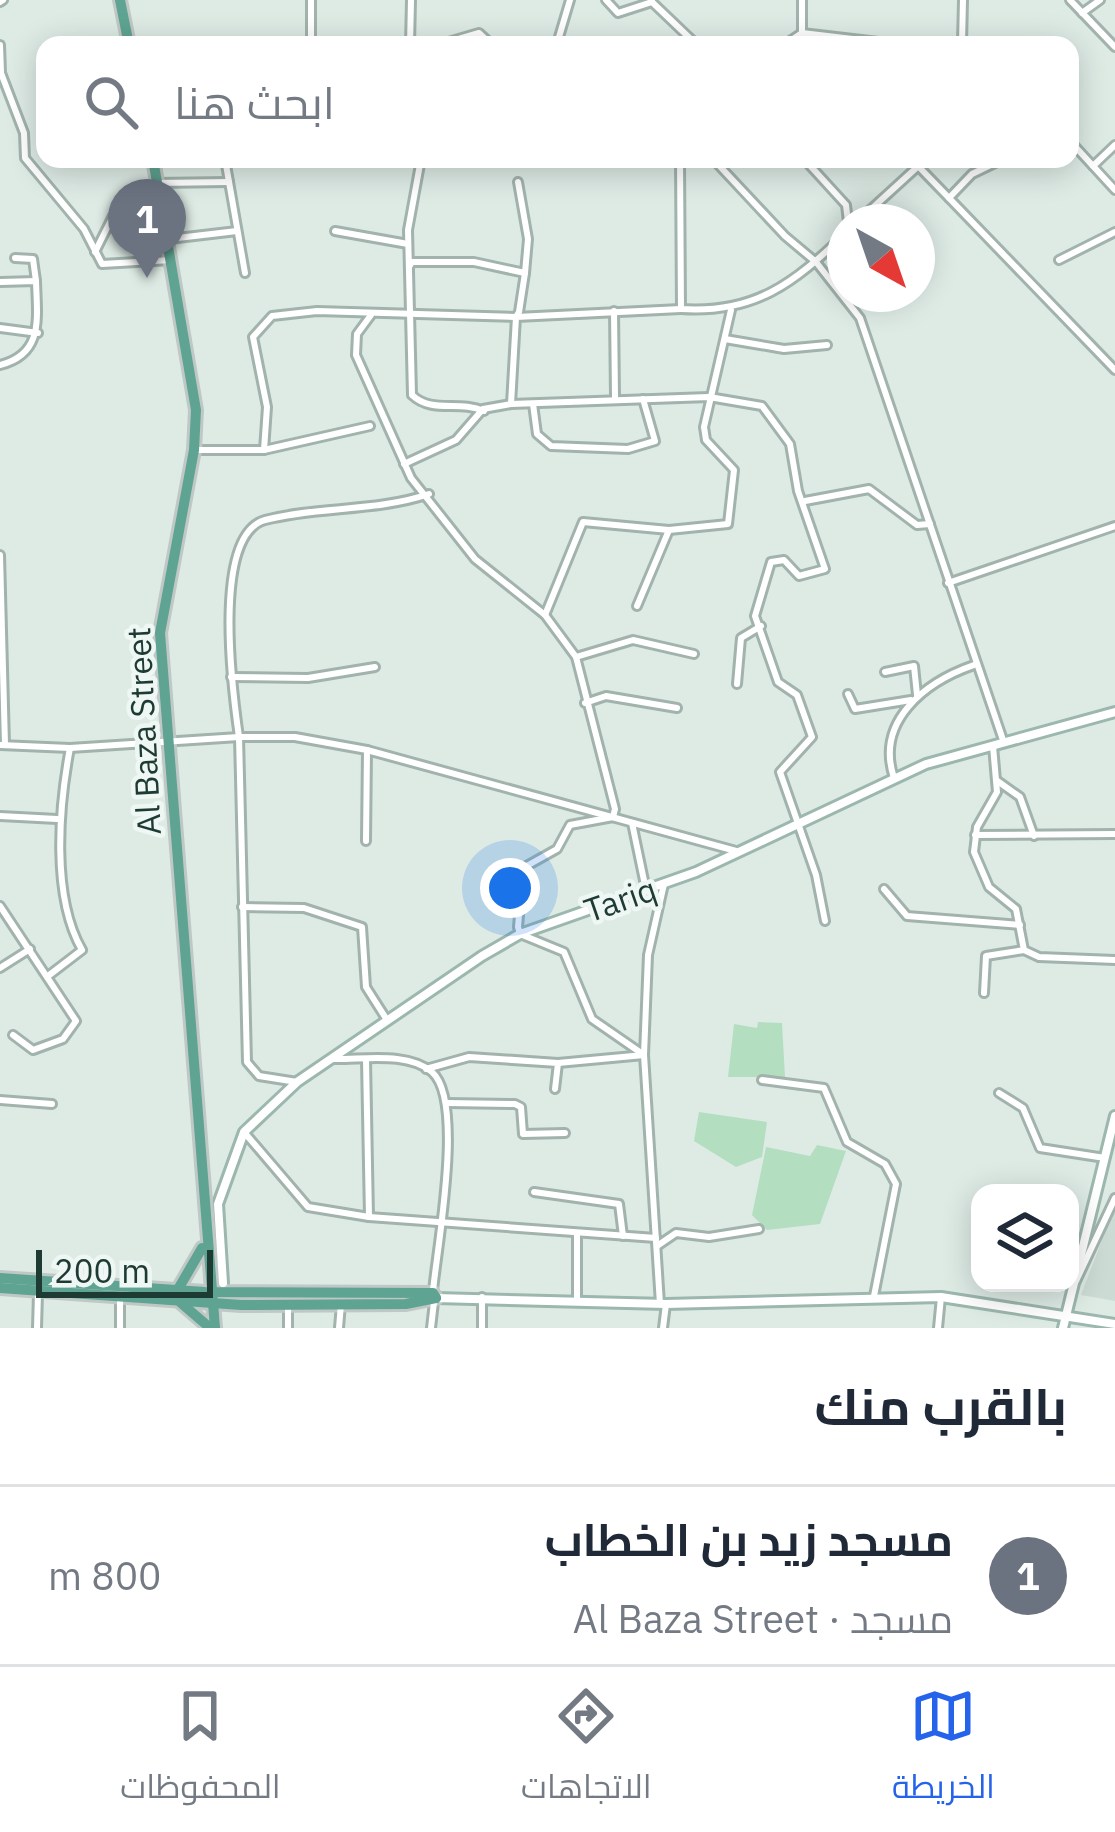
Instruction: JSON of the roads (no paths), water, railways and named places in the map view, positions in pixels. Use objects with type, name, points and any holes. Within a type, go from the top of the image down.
[{"type":"main road","points":[[119,0],[127,36]]},
{"type":"main road","name":"Al Baza Street","points":[[154,168],[194,386],[194,450],[162,607],[167,741],[203,1241]]},
{"type":"main road","name":"Tariq","points":[[212,1295],[223,1181],[244,1132],[297,1082],[387,1019],[520,934],[664,884],[894,778],[998,741],[1115,712]]},
{"type":"main road","points":[[1079,1263],[1115,1116]]},
{"type":"main road","points":[[203,1216],[217,1217]]},
{"type":"main road","points":[[203,1241],[210,1270],[212,1328]]},
{"type":"main road","points":[[203,1241],[212,1295]]},
{"type":"main road","points":[[178,1296],[203,1241]]},
{"type":"main road","points":[[0,1283],[38,1290],[212,1295],[289,1305],[341,1299]]},
{"type":"main road","points":[[0,1283],[120,1293]]},
{"type":"main road","points":[[1063,1328],[1072,1292]]},
{"type":"main road","points":[[212,1295],[663,1304],[941,1297],[1115,1324]]},
{"type":"main road","points":[[178,1296],[212,1328]]},
{"type":"main road","points":[[212,1328],[241,1299]]},
{"type":"street","points":[[311,0],[311,36]]},
{"type":"street","points":[[411,0],[411,36]]},
{"type":"street","points":[[559,36],[570,0]]},
{"type":"street","points":[[606,0],[618,13],[653,1],[686,36]]},
{"type":"street","points":[[802,0],[802,33]]},
{"type":"street","points":[[962,36],[963,0]]},
{"type":"street","points":[[1070,0],[1115,47]]},
{"type":"street","points":[[1082,13],[1100,0]]},
{"type":"street","points":[[798,36],[816,36]]},
{"type":"street","points":[[0,45],[0,73],[24,133],[25,158],[86,233],[102,264],[171,260]]},
{"type":"street","points":[[1093,166],[1115,145]]},
{"type":"street","points":[[1079,151],[1115,190]]},
{"type":"street","points":[[227,168],[245,272]]},
{"type":"street","points":[[420,168],[409,244],[412,395],[427,406],[470,405],[485,412]]},
{"type":"street","points":[[680,168],[682,309]]},
{"type":"street","points":[[722,168],[816,262],[854,308],[875,352],[998,741],[994,803],[975,835],[983,877],[995,894],[1016,909],[1024,950]]},
{"type":"street","points":[[812,168],[844,204]]},
{"type":"street","points":[[877,204],[916,168]]},
{"type":"street","points":[[920,168],[1115,370]]},
{"type":"street","points":[[950,198],[972,174],[984,168]]},
{"type":"street","points":[[156,183],[229,182]]},
{"type":"street","points":[[511,404],[516,317],[528,239],[518,182]]},
{"type":"street","points":[[95,252],[112,215],[160,208]]},
{"type":"street","points":[[166,239],[237,231]]},
{"type":"street","points":[[335,231],[409,244]]},
{"type":"street","points":[[1059,260],[1115,232]]},
{"type":"street","points":[[264,450],[267,407],[253,337],[272,316],[317,311],[516,317],[731,310],[768,294],[827,251]]},
{"type":"street","points":[[0,365],[34,344],[38,333],[33,259],[15,258]]},
{"type":"street","points":[[409,267],[412,262],[451,261],[525,273]]},
{"type":"street","points":[[0,282],[36,281]]},
{"type":"street","points":[[544,615],[583,522],[669,530],[721,528],[730,521],[735,475],[704,435],[731,310]]},
{"type":"street","points":[[614,311],[615,397]]},
{"type":"street","points":[[371,315],[357,334],[356,355],[404,464],[475,559],[544,615],[576,657],[585,703],[615,796],[613,817]]},
{"type":"street","points":[[0,328],[38,333]]},
{"type":"street","points":[[725,339],[784,349],[827,345]]},
{"type":"street","points":[[404,464],[446,446],[485,412],[511,404],[709,397],[754,403],[770,411],[790,443],[824,571],[799,576],[784,560],[771,562],[755,609],[778,682],[799,698],[812,736],[780,769],[795,827],[805,839],[825,921]]},
{"type":"street","points":[[532,404],[537,434],[550,446],[628,449],[655,441],[643,399]]},
{"type":"street","points":[[194,450],[264,450],[370,426]]},
{"type":"street","points":[[805,501],[868,489],[915,523],[930,524]]},
{"type":"street","points":[[297,1082],[259,1076],[247,1062],[238,737],[229,618],[247,530],[267,520],[368,511],[429,494]]},
{"type":"street","points":[[948,583],[1115,526]]},
{"type":"street","points":[[637,606],[669,530]]},
{"type":"street","points":[[0,555],[2,745],[70,748],[295,736],[367,750],[739,852]]},
{"type":"street","points":[[737,684],[742,638],[760,626]]},
{"type":"street","points":[[576,657],[633,640],[694,654]]},
{"type":"street","points":[[894,778],[888,747],[914,698],[943,676],[974,665]]},
{"type":"street","points":[[885,672],[914,666],[914,698]]},
{"type":"street","points":[[231,677],[308,678],[375,667]]},
{"type":"street","points":[[848,694],[855,709],[914,698]]},
{"type":"street","points":[[585,703],[606,696],[676,708]]},
{"type":"street","points":[[48,976],[82,950],[71,927],[57,819],[70,748]]},
{"type":"street","points":[[366,841],[367,750]]},
{"type":"street","points":[[996,780],[1020,797],[1034,836]]},
{"type":"street","points":[[0,816],[57,819]]},
{"type":"street","points":[[613,817],[570,825],[557,849],[523,868],[516,899],[520,934],[564,952],[592,1019],[644,1054]]},
{"type":"street","points":[[632,822],[646,890]]},
{"type":"street","points":[[975,835],[1115,834]]},
{"type":"street","points":[[663,1328],[644,1054],[648,955],[664,884]]},
{"type":"street","points":[[884,889],[907,916],[1020,925]]},
{"type":"street","points":[[0,906],[75,1017],[74,1029],[34,1050],[14,1035]]},
{"type":"street","points":[[242,908],[304,908],[361,926],[366,987],[387,1019]]},
{"type":"street","points":[[0,968],[30,949]]},
{"type":"street","points":[[984,994],[986,956],[1024,950],[1039,956],[1115,960]]},
{"type":"street","points":[[426,1069],[469,1057],[558,1063],[644,1054]]},
{"type":"street","points":[[332,1059],[402,1060],[426,1069],[439,1082],[447,1102],[430,1328]]},
{"type":"street","points":[[366,1060],[369,1217]]},
{"type":"street","points":[[555,1089],[558,1063]]},
{"type":"street","points":[[762,1080],[824,1088],[847,1142],[884,1164],[894,1177],[895,1211],[874,1296]]},
{"type":"street","points":[[999,1093],[1023,1108],[1040,1148],[1105,1158]]},
{"type":"street","points":[[0,1100],[52,1103]]},
{"type":"street","points":[[447,1102],[515,1104],[521,1107],[523,1134],[565,1133]]},
{"type":"street","points":[[244,1132],[301,1203],[369,1217],[657,1242],[676,1233],[709,1237],[759,1229]]},
{"type":"street","points":[[534,1192],[619,1204],[623,1237]]},
{"type":"street","points":[[1079,1273],[1115,1198]]},
{"type":"street","points":[[577,1234],[578,1301]]},
{"type":"street","points":[[38,1290],[38,1328]]},
{"type":"street","points":[[120,1293],[120,1328]]},
{"type":"street","points":[[482,1297],[482,1328]]},
{"type":"street","points":[[938,1328],[941,1297]]},
{"type":"street","points":[[339,1328],[341,1299]]},
{"type":"street","points":[[288,1328],[289,1305]]},
{"type":"place","name":"مسجد زيد بن الخطاب","points":[[147,278]]}]
